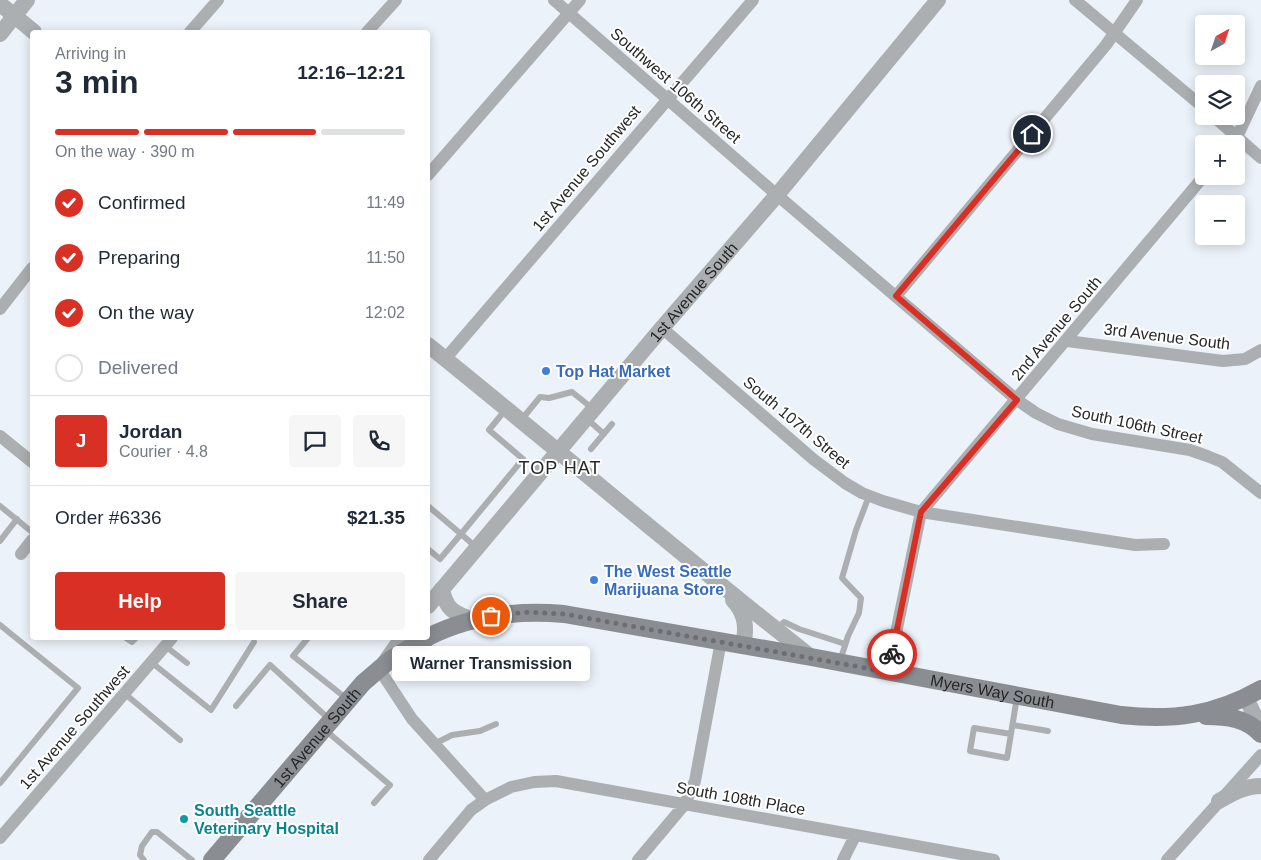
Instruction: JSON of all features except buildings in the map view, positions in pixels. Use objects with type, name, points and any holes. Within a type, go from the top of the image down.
[{"type":"main road","name":"Myers Way South","points":[[430,636],[474,620],[518,613],[564,614],[1145,718],[1196,715],[1254,694]]},
{"type":"main road","name":"Myers Way South","points":[[381,667],[422,640]]},
{"type":"main road","name":"1st Avenue South","points":[[212,860],[348,700],[381,667]]},
{"type":"main road","points":[[1196,715],[1230,717],[1240,720],[1261,734]]},
{"type":"street","points":[[0,34],[28,0]]},
{"type":"street","points":[[192,30],[218,0]]},
{"type":"street","points":[[369,30],[396,0]]},
{"type":"street","name":"Southwest 106th Street","points":[[554,0],[777,195]]},
{"type":"street","points":[[430,173],[580,0]]},
{"type":"street","name":"1st Avenue Southwest","points":[[445,359],[752,0]]},
{"type":"street","name":"1st Avenue South","points":[[432,598],[777,195],[938,0]]},
{"type":"street","points":[[1075,0],[1195,101]]},
{"type":"street","points":[[896,296],[1115,34],[1137,0]]},
{"type":"street","points":[[0,4],[31,30]]},
{"type":"street","points":[[1236,135],[1261,86]]},
{"type":"street","points":[[1221,125],[1230,135]]},
{"type":"street","points":[[1245,147],[1261,158]]},
{"type":"street","name":"2nd Avenue South","points":[[888,672],[921,512],[1197,185]]},
{"type":"street","name":"South 106th Street","points":[[777,195],[1017,400],[1036,413],[1051,421],[1084,432],[1190,450],[1207,456],[1222,462],[1261,493]]},
{"type":"street","points":[[0,309],[30,271]]},
{"type":"street","name":"South 107th Street","points":[[662,328],[812,459],[845,483],[869,496],[921,512],[1135,545],[1164,544]]},
{"type":"street","name":"3rd Avenue South","points":[[1067,341],[1223,361],[1245,359],[1260,353]]},
{"type":"street","points":[[430,347],[558,450],[716,582],[811,657]]},
{"type":"street","points":[[0,436],[30,460]]},
{"type":"street","points":[[21,554],[30,543]]},
{"type":"street","points":[[716,582],[738,605],[744,616],[746,634],[743,645]]},
{"type":"street","points":[[432,598],[444,599],[448,607],[454,612],[474,620]]},
{"type":"street","name":"1st Avenue South","points":[[381,667],[401,640]]},
{"type":"street","points":[[638,860],[686,804],[695,780],[721,641]]},
{"type":"street","name":"1st Avenue Southwest","points":[[0,838],[168,642]]},
{"type":"street","points":[[381,667],[412,719],[486,800]]},
{"type":"street","points":[[1254,694],[1261,729]]},
{"type":"street","points":[[1167,860],[1261,755]]},
{"type":"street","name":"South 108th Place","points":[[429,860],[471,810],[486,800],[511,787],[534,782],[556,781],[994,860]]},
{"type":"street","points":[[1219,801],[1249,786],[1261,786]]},
{"type":"street","points":[[843,860],[856,836]]},
{"type":"lane","points":[[521,420],[540,397],[549,398],[572,392],[604,434]]},
{"type":"lane","points":[[430,551],[440,559],[523,459],[489,430],[507,409]]},
{"type":"lane","points":[[591,449],[612,424]]},
{"type":"lane","points":[[840,662],[848,636],[859,613],[861,598],[842,578],[856,530],[869,496]]},
{"type":"lane","points":[[0,506],[30,530]]},
{"type":"lane","points":[[430,508],[477,547]]},
{"type":"lane","points":[[0,541],[17,519]]},
{"type":"lane","points":[[775,629],[784,622],[845,644]]},
{"type":"lane","points":[[0,625],[78,688],[0,783]]},
{"type":"lane","points":[[306,640],[293,656],[348,700]]},
{"type":"lane","points":[[168,642],[187,663]]},
{"type":"lane","points":[[151,662],[210,710],[254,642]]},
{"type":"lane","points":[[236,706],[270,665],[390,785],[374,803]]},
{"type":"lane","points":[[124,693],[180,740]]},
{"type":"lane","points":[[1011,734],[974,728],[970,751],[1007,758],[1018,696]]},
{"type":"lane","points":[[434,744],[452,735],[480,730],[496,724]]},
{"type":"lane","points":[[1013,725],[1048,731]]},
{"type":"lane","points":[[144,860],[140,855],[142,846],[152,832],[157,832],[192,860]]},
{"type":"way so far","points":[[491,616],[528,612],[564,614],[888,672],[892,654]]},
{"type":"place","name":"Top Hat Market","points":[[546,371]]},
{"type":"place","name":"The West Seattle Marijuana Store","points":[[594,580]]},
{"type":"place","name":"Warner Transmission","points":[[491,616]]},
{"type":"place","name":"South Seattle Veterinary Hospital","points":[[184,819]]},
{"type":"district","name":"TOP HAT","points":[[560,468]]},
{"type":"route","points":[[892,654],[921,512],[1017,400],[896,296],[1032,134]]}]
